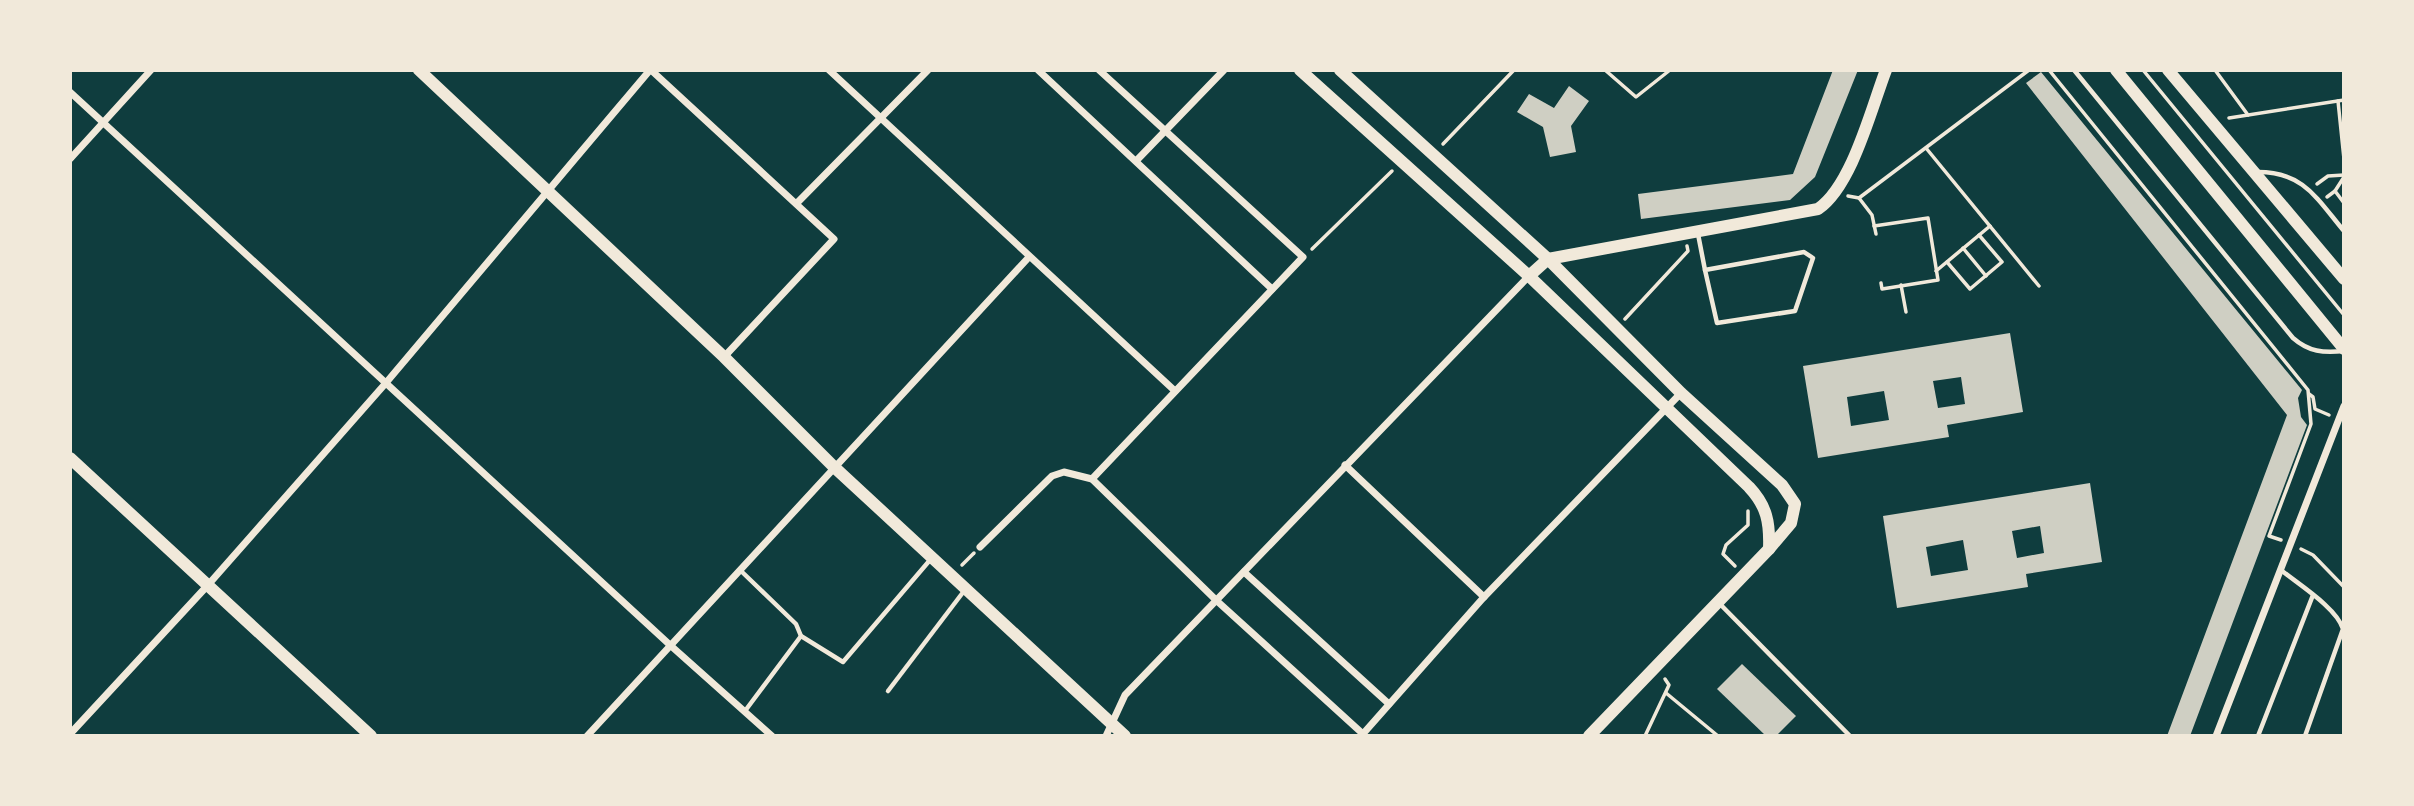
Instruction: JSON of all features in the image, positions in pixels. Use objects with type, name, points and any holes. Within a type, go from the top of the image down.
[{"type":"street","points":[[70,159],[150,70]]},
{"type":"street","points":[[419,70],[724,356],[833,466],[953,574],[1125,736]]},
{"type":"street","points":[[70,734],[208,585],[385,384],[650,70],[834,239],[724,356]]},
{"type":"street","points":[[828,70],[1175,391]]},
{"type":"street","points":[[797,203],[928,70]]},
{"type":"street","points":[[1038,70],[1272,289]]},
{"type":"street","points":[[1092,480],[1303,257],[1099,70]]},
{"type":"street","points":[[1137,160],[1224,70]]},
{"type":"street","points":[[1300,70],[1529,276],[1757,495],[1768,518],[1769,549]]},
{"type":"street","points":[[1340,70],[1548,259],[1681,393],[1783,485],[1794,504],[1795,513],[1791,523],[1769,549],[1589,736]]},
{"type":"street","points":[[1106,736],[1125,695],[1345,465],[1548,259],[1807,213],[1829,202],[1835,194],[1886,70]]},
{"type":"street","points":[[2116,70],[2344,350]]},
{"type":"street","points":[[2168,70],[2344,279]]},
{"type":"street","points":[[70,92],[385,384],[772,736]]},
{"type":"street","points":[[587,736],[833,466],[1029,257]]},
{"type":"street","points":[[980,547],[1052,476],[1064,472],[1092,480],[1217,601],[1362,735],[1484,597],[1681,393]]},
{"type":"street","points":[[2216,736],[2344,406]]},
{"type":"street","points":[[70,458],[371,736]]},
{"type":"street","points":[[1345,465],[1484,597]]},
{"type":"street","points":[[1244,572],[1389,705]]},
{"type":"lane","points":[[2074,70],[2293,338],[2305,348],[2325,353],[2344,350]]},
{"type":"lane","points":[[2254,172],[2279,172],[2297,180],[2310,190],[2344,231]]},
{"type":"lane","points":[[1691,234],[1705,270],[1717,323],[1795,311],[1813,258],[1804,252],[1705,270]]},
{"type":"lane","points":[[739,569],[796,624],[801,636],[843,662],[933,556]]},
{"type":"lane","points":[[2280,570],[2313,595],[2340,621],[2343,629],[2305,736]]},
{"type":"lane","points":[[888,691],[967,587]]},
{"type":"lane","points":[[2258,736],[2313,595]]},
{"type":"lane","points":[[1718,602],[1850,736]]},
{"type":"lane","points":[[745,712],[801,636]]},
{"type":"path","points":[[1431,155],[1514,70]]},
{"type":"path","points":[[1605,70],[1636,97],[1670,70]]},
{"type":"path","points":[[1859,198],[2029,70]]},
{"type":"path","points":[[2049,70],[2313,397],[2315,409]]},
{"type":"path","points":[[2143,70],[2344,316]]},
{"type":"path","points":[[2215,70],[2248,115]]},
{"type":"path","points":[[2211,121],[2341,100],[2344,159]]},
{"type":"path","points":[[1926,148],[2039,286]]},
{"type":"path","points":[[1303,257],[1402,162]]},
{"type":"path","points":[[2335,191],[2343,179]]},
{"type":"path","points":[[1835,194],[1859,198],[1872,215],[1876,234]]},
{"type":"path","points":[[1874,226],[1928,218],[1937,280],[1882,289],[1881,283]]},
{"type":"path","points":[[1936,271],[1990,226]]},
{"type":"path","points":[[1617,328],[1688,251],[1691,234]]},
{"type":"path","points":[[1947,262],[1970,289],[1986,276],[2002,262],[1979,235]]},
{"type":"path","points":[[1963,248],[1986,276]]},
{"type":"path","points":[[1901,285],[1906,312]]},
{"type":"path","points":[[2269,536],[2311,424],[2309,394]]},
{"type":"path","points":[[1744,575],[1723,554],[1726,545],[1748,525],[1748,511],[1743,506],[1757,495]]},
{"type":"path","points":[[2290,543],[2313,555],[2344,587]]},
{"type":"path","points":[[953,574],[980,547]]},
{"type":"path","points":[[1645,736],[1669,685],[1656,668]]},
{"type":"path","points":[[1666,693],[1718,736]]},
{"type":"building","points":[[1833,70],[1858,70],[1815,177],[1790,200],[1641,219],[1638,194],[1793,174]]},
{"type":"building","points":[[2041,72],[2302,390],[2298,398],[2301,417],[2307,425],[2190,736],[2167,736],[2287,415],[2026,83]]},
{"type":"building","points":[[1569,86],[1589,101],[1571,126],[1576,152],[1550,157],[1543,127],[1517,112],[1529,94],[1554,108]]},
{"type":"building","points":[[2010,333],[2023,412],[1947,425],[1949,437],[1818,458],[1803,366]],"holes":[[[1961,377],[1965,404],[1938,408],[1933,381]],[[1884,391],[1889,420],[1851,426],[1847,397]]]},
{"type":"building","points":[[2090,483],[2102,562],[2026,574],[2028,587],[1897,608],[1883,516]],"holes":[[[2040,526],[2044,553],[2017,558],[2012,531]],[[1963,540],[1968,570],[1931,576],[1926,547]]]},
{"type":"building","points":[[1742,664],[1796,716],[1776,736],[1766,736],[1717,689]]}]
